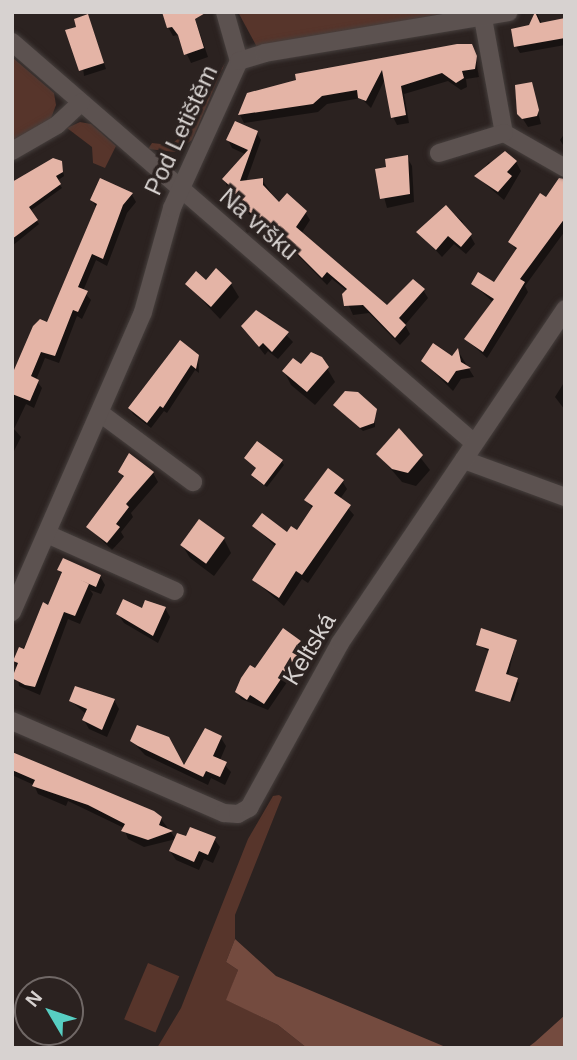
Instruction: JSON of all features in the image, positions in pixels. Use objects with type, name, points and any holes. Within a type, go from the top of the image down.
[{"type":"street","points":[[225,12],[239,61]]},
{"type":"street","name":"Pod Letištěm","points":[[12,612],[144,312],[166,224],[180,187],[239,61],[265,53],[509,12]]},
{"type":"street","points":[[483,18],[503,133]]},
{"type":"street","name":"Na vršku","points":[[12,42],[473,442]]},
{"type":"street","points":[[12,151],[57,125],[81,103]]},
{"type":"street","points":[[439,153],[503,133],[565,168]]},
{"type":"street","name":"Keltská","points":[[12,721],[209,807],[230,814],[243,812],[254,801],[340,643],[565,309]]},
{"type":"street","points":[[100,413],[193,482]]},
{"type":"street","points":[[464,460],[565,497]]},
{"type":"street","points":[[47,534],[174,592]]},
{"type":"shaded area","points":[[238,12],[451,12],[258,49]]},
{"type":"shaded area","points":[[12,57],[54,93],[56,105],[50,121],[12,142]]},
{"type":"shaded area","points":[[225,63],[192,140],[175,152],[148,149],[152,143],[170,145],[187,132]]},
{"type":"shaded area","points":[[80,122],[91,124],[116,146],[105,168],[93,163],[92,147],[67,128]]},
{"type":"shaded area","points":[[273,796],[282,797],[235,915],[235,939],[226,962],[238,970],[227,1000],[278,1025],[307,1048],[157,1048],[181,1008],[248,839]]},
{"type":"shaded area","points":[[235,939],[276,976],[448,1048],[307,1048],[278,1025],[226,1000],[238,970],[226,962]]},
{"type":"shaded area","points":[[148,963],[179,976],[155,1032],[124,1019]]},
{"type":"shaded area","points":[[565,1015],[565,1048],[527,1048],[535,1042]]},
{"type":"building","points":[[162,12],[207,12],[195,19],[204,48],[184,55],[178,35],[172,27],[167,28]]},
{"type":"building","points":[[535,12],[540,23],[565,18],[565,38],[514,47],[511,29],[529,25]]},
{"type":"building","points":[[88,14],[104,63],[79,71],[65,30],[76,27],[74,19]]},
{"type":"building","points":[[457,44],[472,44],[477,56],[475,69],[462,71],[464,78],[456,83],[442,73],[401,86],[406,115],[391,118],[382,70],[366,101],[358,98],[357,90],[322,96],[313,104],[238,115],[247,93],[296,80],[295,74]]},
{"type":"building","points":[[532,82],[539,110],[537,116],[522,119],[517,114],[515,85]]},
{"type":"building","points":[[235,121],[258,131],[240,181],[263,178],[263,185],[279,202],[287,193],[307,211],[296,227],[387,305],[413,279],[425,289],[399,318],[406,325],[395,338],[363,305],[344,306],[342,294],[347,289],[327,272],[322,278],[276,232],[269,233],[259,219],[224,193],[230,186],[222,179],[248,150],[226,140]]},
{"type":"building","points":[[505,151],[517,161],[507,172],[512,176],[498,192],[474,176]]},
{"type":"building","points":[[408,155],[410,194],[380,199],[375,169],[386,167],[385,159]]},
{"type":"building","points":[[53,158],[62,161],[63,172],[56,176],[61,184],[29,207],[38,220],[12,239],[12,182]]},
{"type":"building","points":[[100,178],[133,193],[123,205],[103,259],[92,254],[78,287],[88,291],[78,312],[73,310],[55,356],[41,352],[31,376],[39,380],[30,401],[12,394],[14,370],[33,326],[40,319],[47,322],[97,204],[90,200]]},
{"type":"building","points":[[559,178],[565,179],[565,218],[520,279],[525,282],[483,352],[464,339],[494,299],[471,284],[478,272],[494,282],[517,248],[508,242],[540,193],[546,197]]},
{"type":"building","points":[[446,205],[472,234],[461,247],[448,236],[436,250],[416,232]]},
{"type":"building","points":[[216,268],[232,283],[211,307],[185,284],[196,271],[206,280]]},
{"type":"building","points":[[256,310],[289,332],[272,352],[263,343],[259,347],[241,326]]},
{"type":"building","points":[[180,340],[199,355],[196,369],[191,365],[163,408],[160,406],[147,423],[128,408]]},
{"type":"building","points":[[433,343],[452,356],[458,348],[461,362],[471,368],[456,371],[448,383],[421,361]]},
{"type":"building","points":[[311,352],[322,357],[329,367],[307,392],[282,371],[293,358],[301,364]]},
{"type":"building","points":[[345,391],[358,392],[377,409],[374,423],[360,428],[333,405]]},
{"type":"building","points":[[399,428],[423,455],[408,473],[392,469],[376,454]]},
{"type":"building","points":[[257,441],[283,460],[264,485],[251,475],[256,468],[244,458]]},
{"type":"building","points":[[129,453],[154,472],[126,504],[129,507],[116,524],[120,527],[107,543],[86,527],[124,476],[118,472]]},
{"type":"building","points":[[328,468],[344,480],[334,493],[351,505],[302,575],[296,571],[279,598],[252,580],[276,544],[252,526],[262,513],[287,532],[291,526],[297,530],[313,506],[304,500]]},
{"type":"building","points":[[199,519],[225,538],[206,564],[180,545]]},
{"type":"building","points":[[63,558],[101,575],[96,587],[78,579],[89,584],[75,616],[64,612],[35,687],[25,685],[12,678],[18,663],[13,661],[19,647],[24,649],[43,602],[48,605],[62,572],[57,570]]},
{"type":"building","points":[[123,599],[142,608],[145,600],[166,607],[153,636],[116,614]]},
{"type":"building","points":[[283,628],[301,641],[297,645],[302,648],[264,704],[250,695],[247,700],[235,692],[241,678],[250,665],[255,668]]},
{"type":"building","points":[[481,628],[517,640],[506,674],[518,678],[510,702],[475,691],[489,649],[476,645]]},
{"type":"building","points":[[75,686],[115,699],[102,730],[82,720],[87,709],[69,701]]},
{"type":"building","points":[[137,725],[169,737],[184,765],[205,728],[222,736],[213,756],[227,762],[220,777],[206,771],[203,777],[130,741]]},
{"type":"building","points":[[12,752],[154,811],[162,817],[159,825],[173,831],[148,840],[121,831],[125,824],[88,805],[32,786],[35,780],[12,770]]},
{"type":"building","points":[[190,827],[216,837],[208,855],[199,851],[194,862],[169,851],[177,833],[186,836]]}]
